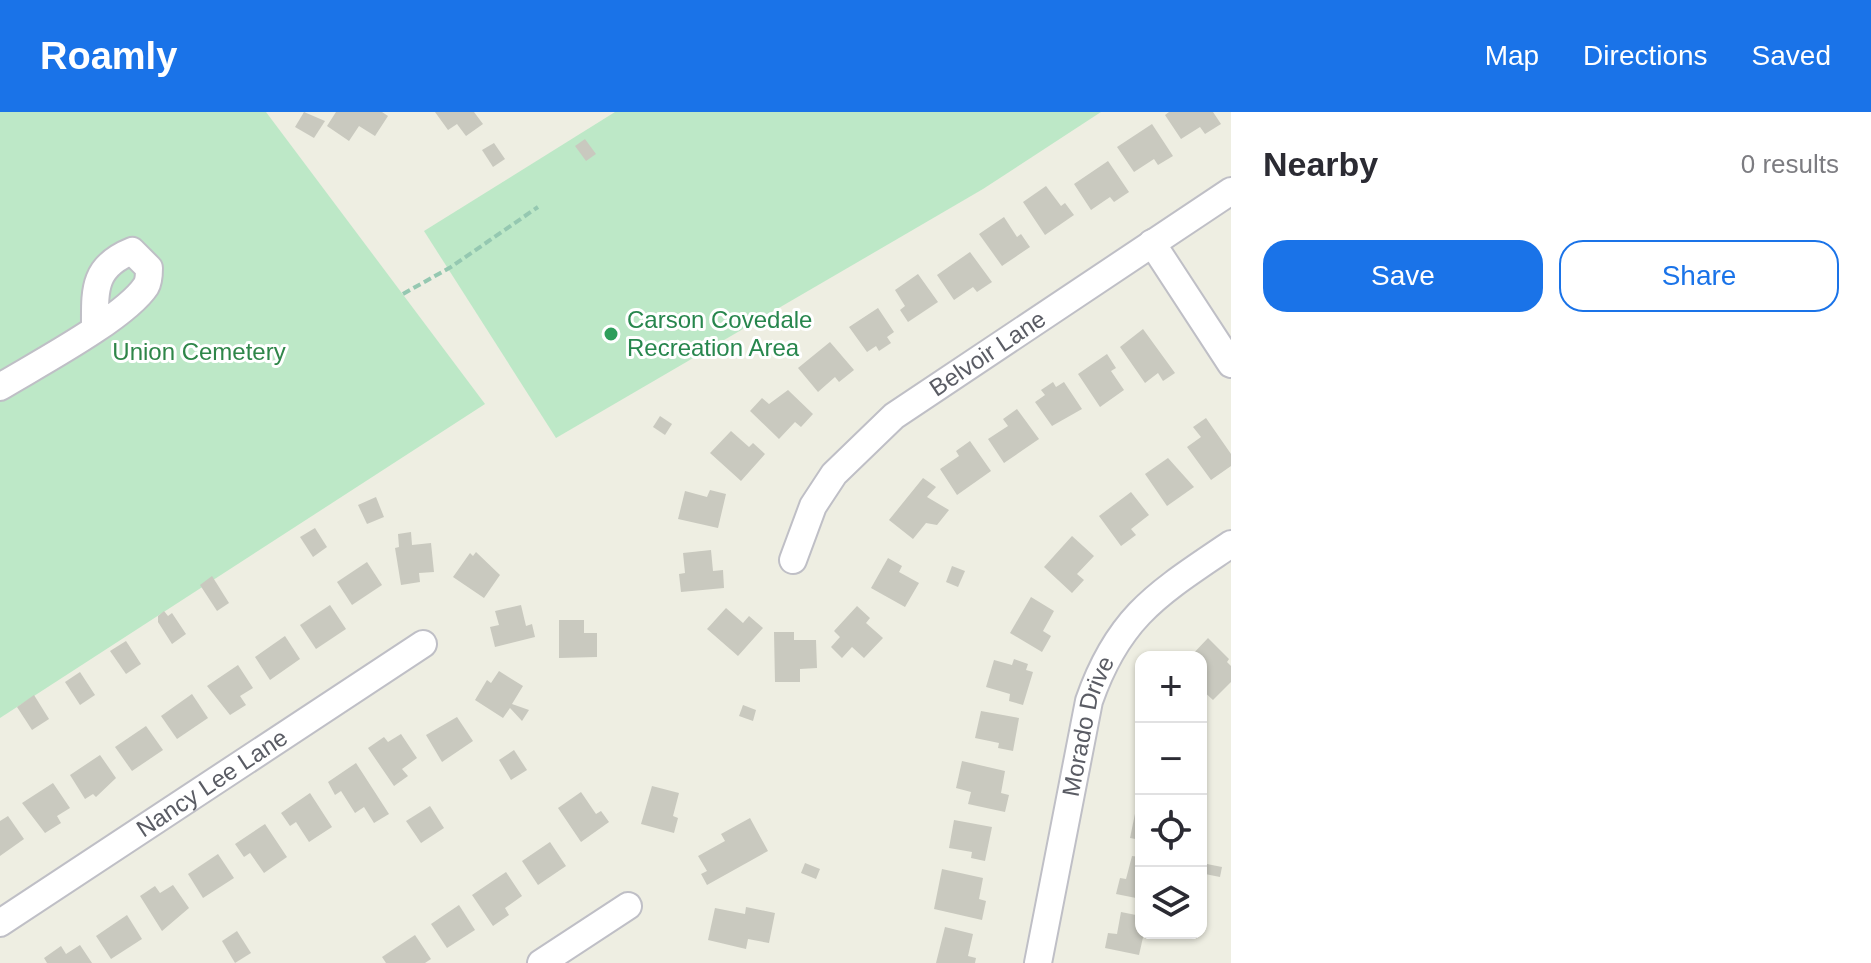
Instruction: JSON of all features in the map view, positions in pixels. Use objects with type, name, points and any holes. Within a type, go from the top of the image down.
[{"type":"street","name":"Belvoir Lane","points":[[793,560],[813,506],[834,474],[859,446],[894,416],[1231,191]]},
{"type":"street","points":[[1152,243],[1231,364]]},
{"type":"street","points":[[0,387],[95,329]]},
{"type":"street","name":"Morado Drive","points":[[1038,963],[1089,701],[1100,669],[1132,618],[1159,593],[1231,544]]},
{"type":"street","name":"Nancy Lee Lane","points":[[0,923],[423,644]]},
{"type":"street","points":[[541,963],[628,906]]},
{"type":"path","points":[[403,294],[451,267],[538,207]]},
{"type":"green space","name":"Union Cemetery","points":[[0,112],[266,112],[485,404],[0,718]]},
{"type":"green space","name":"Carson Covedale Recreation Area","points":[[615,112],[1101,112],[983,189],[556,438],[424,231]]},
{"type":"building","points":[[304,112],[325,121],[314,138],[295,127]]},
{"type":"building","points":[[336,112],[382,112],[388,116],[375,136],[359,126],[349,141],[327,126]]},
{"type":"building","points":[[435,112],[474,112],[483,124],[466,136],[457,124],[448,130]]},
{"type":"building","points":[[1169,112],[1213,112],[1221,124],[1205,134],[1200,127],[1181,139],[1165,115]]},
{"type":"building","points":[[1152,124],[1173,156],[1158,165],[1154,159],[1134,172],[1117,147]]},
{"type":"building","points":[[585,139],[596,154],[586,161],[575,146]]},
{"type":"building","points":[[494,143],[505,159],[493,167],[482,150]]},
{"type":"building","points":[[1108,161],[1129,192],[1114,202],[1110,197],[1091,210],[1074,184]]},
{"type":"building","points":[[1046,186],[1061,206],[1065,203],[1074,215],[1045,235],[1023,202]]},
{"type":"building","points":[[1004,217],[1017,237],[1021,234],[1030,247],[1002,266],[979,234]]},
{"type":"building","points":[[970,252],[992,282],[977,292],[973,287],[954,300],[937,275]]},
{"type":"building","points":[[918,274],[938,302],[908,322],[900,310],[905,306],[895,290]]},
{"type":"building","points":[[878,308],[894,332],[887,337],[891,343],[879,351],[876,346],[867,352],[849,327]]},
{"type":"building","points":[[1143,329],[1175,373],[1163,381],[1158,373],[1145,383],[1120,347]]},
{"type":"building","points":[[830,342],[854,370],[839,382],[835,377],[818,392],[798,368]]},
{"type":"building","points":[[1107,354],[1116,368],[1111,371],[1124,390],[1100,407],[1078,374]]},
{"type":"building","points":[[1053,382],[1056,387],[1064,382],[1082,409],[1052,426],[1035,402],[1045,395],[1041,390]]},
{"type":"building","points":[[788,390],[813,414],[801,427],[795,422],[779,439],[750,411],[762,398],[769,404]]},
{"type":"building","points":[[1017,409],[1039,439],[1004,463],[988,439],[1008,426],[1003,419]]},
{"type":"building","points":[[660,416],[672,424],[665,435],[653,427]]},
{"type":"building","points":[[1206,418],[1231,454],[1231,466],[1211,480],[1187,447],[1201,437],[1193,427]]},
{"type":"building","points":[[731,431],[749,447],[753,443],[765,454],[741,481],[710,453]]},
{"type":"building","points":[[970,441],[991,471],[957,495],[940,469],[959,456],[956,451]]},
{"type":"building","points":[[1168,458],[1194,487],[1167,506],[1145,474]]},
{"type":"building","points":[[923,478],[936,487],[927,497],[949,510],[937,525],[926,523],[913,539],[889,520]]},
{"type":"building","points":[[710,490],[726,494],[718,528],[678,519],[685,491],[707,497]]},
{"type":"building","points":[[1131,492],[1149,515],[1131,529],[1136,535],[1121,546],[1099,516]]},
{"type":"building","points":[[376,497],[384,517],[367,524],[358,505]]},
{"type":"building","points":[[315,528],[327,547],[313,557],[300,537]]},
{"type":"building","points":[[411,532],[412,545],[431,543],[434,572],[419,573],[420,582],[401,585],[395,548],[399,547],[398,534]]},
{"type":"building","points":[[1072,536],[1094,556],[1077,574],[1084,580],[1072,593],[1044,567]]},
{"type":"building","points":[[711,550],[713,571],[723,570],[724,588],[681,592],[679,574],[685,573],[683,553]]},
{"type":"building","points":[[476,552],[500,575],[484,598],[453,577],[470,553],[473,556]]},
{"type":"building","points":[[888,558],[902,566],[899,572],[919,583],[905,607],[871,588]]},
{"type":"building","points":[[367,562],[382,585],[352,605],[337,582]]},
{"type":"building","points":[[952,566],[965,571],[958,587],[946,582]]},
{"type":"building","points":[[212,576],[229,603],[217,611],[200,585]]},
{"type":"building","points":[[1031,597],[1054,611],[1043,631],[1051,636],[1042,652],[1010,633]]},
{"type":"building","points":[[330,605],[346,629],[316,649],[300,625]]},
{"type":"building","points":[[521,605],[526,626],[532,624],[535,637],[495,647],[490,627],[499,625],[495,611]]},
{"type":"building","points":[[857,606],[870,618],[866,623],[883,638],[864,658],[852,647],[842,658],[831,647],[840,637],[834,631]]},
{"type":"building","points":[[726,608],[743,623],[749,616],[763,628],[738,656],[707,629]]},
{"type":"building","points":[[164,611],[168,616],[172,613],[186,634],[172,644],[158,622],[158,616]]},
{"type":"building","points":[[559,620],[584,620],[584,633],[597,633],[597,657],[559,658]]},
{"type":"building","points":[[774,632],[794,632],[794,640],[816,640],[817,668],[800,669],[800,682],[775,682]]},
{"type":"building","points":[[285,636],[300,659],[270,680],[255,657]]},
{"type":"building","points":[[1208,638],[1229,659],[1231,682],[1213,700],[1207,694],[1207,651],[1196,651]]},
{"type":"building","points":[[126,641],[141,664],[126,674],[110,651]]},
{"type":"building","points":[[1014,659],[1028,664],[1026,670],[1033,672],[1023,705],[1009,701],[1010,694],[986,687],[994,660],[1012,665]]},
{"type":"building","points":[[238,665],[253,688],[240,696],[246,705],[230,715],[207,686]]},
{"type":"building","points":[[499,671],[523,686],[512,704],[529,710],[522,721],[510,708],[503,718],[475,700],[487,680],[491,683]]},
{"type":"building","points":[[80,672],[95,695],[80,705],[65,682]]},
{"type":"building","points":[[192,694],[208,718],[177,739],[161,716]]},
{"type":"building","points":[[34,695],[49,719],[32,730],[17,707]]},
{"type":"building","points":[[743,705],[756,710],[753,721],[739,716]]},
{"type":"building","points":[[981,711],[1019,718],[1013,751],[998,748],[999,743],[975,738]]},
{"type":"building","points":[[457,717],[473,741],[442,762],[426,735]]},
{"type":"building","points":[[146,726],[163,750],[132,771],[115,747]]},
{"type":"building","points":[[401,734],[417,758],[402,769],[408,776],[394,786],[368,748],[384,737],[388,742]]},
{"type":"building","points":[[514,750],[527,770],[511,780],[499,760]]},
{"type":"building","points":[[100,755],[116,778],[96,797],[93,794],[85,799],[70,775]]},
{"type":"building","points":[[962,761],[1005,771],[1001,793],[1009,795],[1005,812],[968,804],[971,792],[956,788]]},
{"type":"building","points":[[356,763],[389,814],[374,823],[364,807],[355,813],[341,791],[335,795],[328,782]]},
{"type":"building","points":[[53,783],[70,808],[57,816],[61,823],[45,833],[22,803]]},
{"type":"building","points":[[652,786],[679,793],[673,816],[678,818],[674,833],[641,824]]},
{"type":"building","points":[[581,792],[596,814],[601,811],[609,822],[581,842],[558,808]]},
{"type":"building","points":[[310,793],[332,827],[309,842],[296,822],[290,826],[281,813]]},
{"type":"building","points":[[430,806],[444,828],[421,843],[406,821]]},
{"type":"building","points":[[1135,814],[1135,839],[1130,838]]},
{"type":"building","points":[[8,816],[24,839],[0,856],[0,821]]},
{"type":"building","points":[[750,818],[768,851],[707,885],[701,874],[707,871],[698,856],[725,841],[721,834]]},
{"type":"building","points":[[954,820],[992,827],[985,861],[971,858],[972,852],[949,848]]},
{"type":"building","points":[[265,824],[287,857],[264,873],[250,853],[244,857],[235,844]]},
{"type":"building","points":[[550,842],[566,866],[538,885],[522,861]]},
{"type":"building","points":[[218,854],[234,878],[203,898],[188,874]]},
{"type":"building","points":[[1132,856],[1135,856],[1135,898],[1116,894],[1120,878],[1126,879]]},
{"type":"building","points":[[805,863],[820,869],[816,879],[801,873]]},
{"type":"building","points":[[1207,864],[1222,867],[1220,877],[1207,874]]},
{"type":"building","points":[[942,869],[983,878],[979,899],[986,901],[982,920],[934,909]]},
{"type":"building","points":[[506,872],[522,896],[505,908],[509,915],[493,926],[472,895]]},
{"type":"building","points":[[173,885],[189,908],[162,931],[140,896],[155,886],[160,893]]},
{"type":"building","points":[[459,905],[475,930],[447,948],[431,924]]},
{"type":"building","points":[[746,907],[775,913],[769,943],[748,939],[746,949],[708,940],[715,908],[745,914]]},
{"type":"building","points":[[1121,912],[1135,915],[1135,939],[1143,939],[1139,955],[1105,948],[1108,933],[1117,934]]},
{"type":"building","points":[[127,915],[142,939],[111,959],[96,936]]},
{"type":"building","points":[[945,927],[973,934],[968,956],[976,958],[975,963],[936,963]]},
{"type":"building","points":[[237,931],[251,953],[235,963],[222,941]]},
{"type":"building","points":[[415,935],[431,959],[425,963],[386,963],[382,957]]},
{"type":"building","points":[[80,945],[92,963],[47,963],[44,958],[61,946],[66,954]]},
{"type":"place","name":"Carson Covedale Recreation Area","points":[[611,334]]}]
